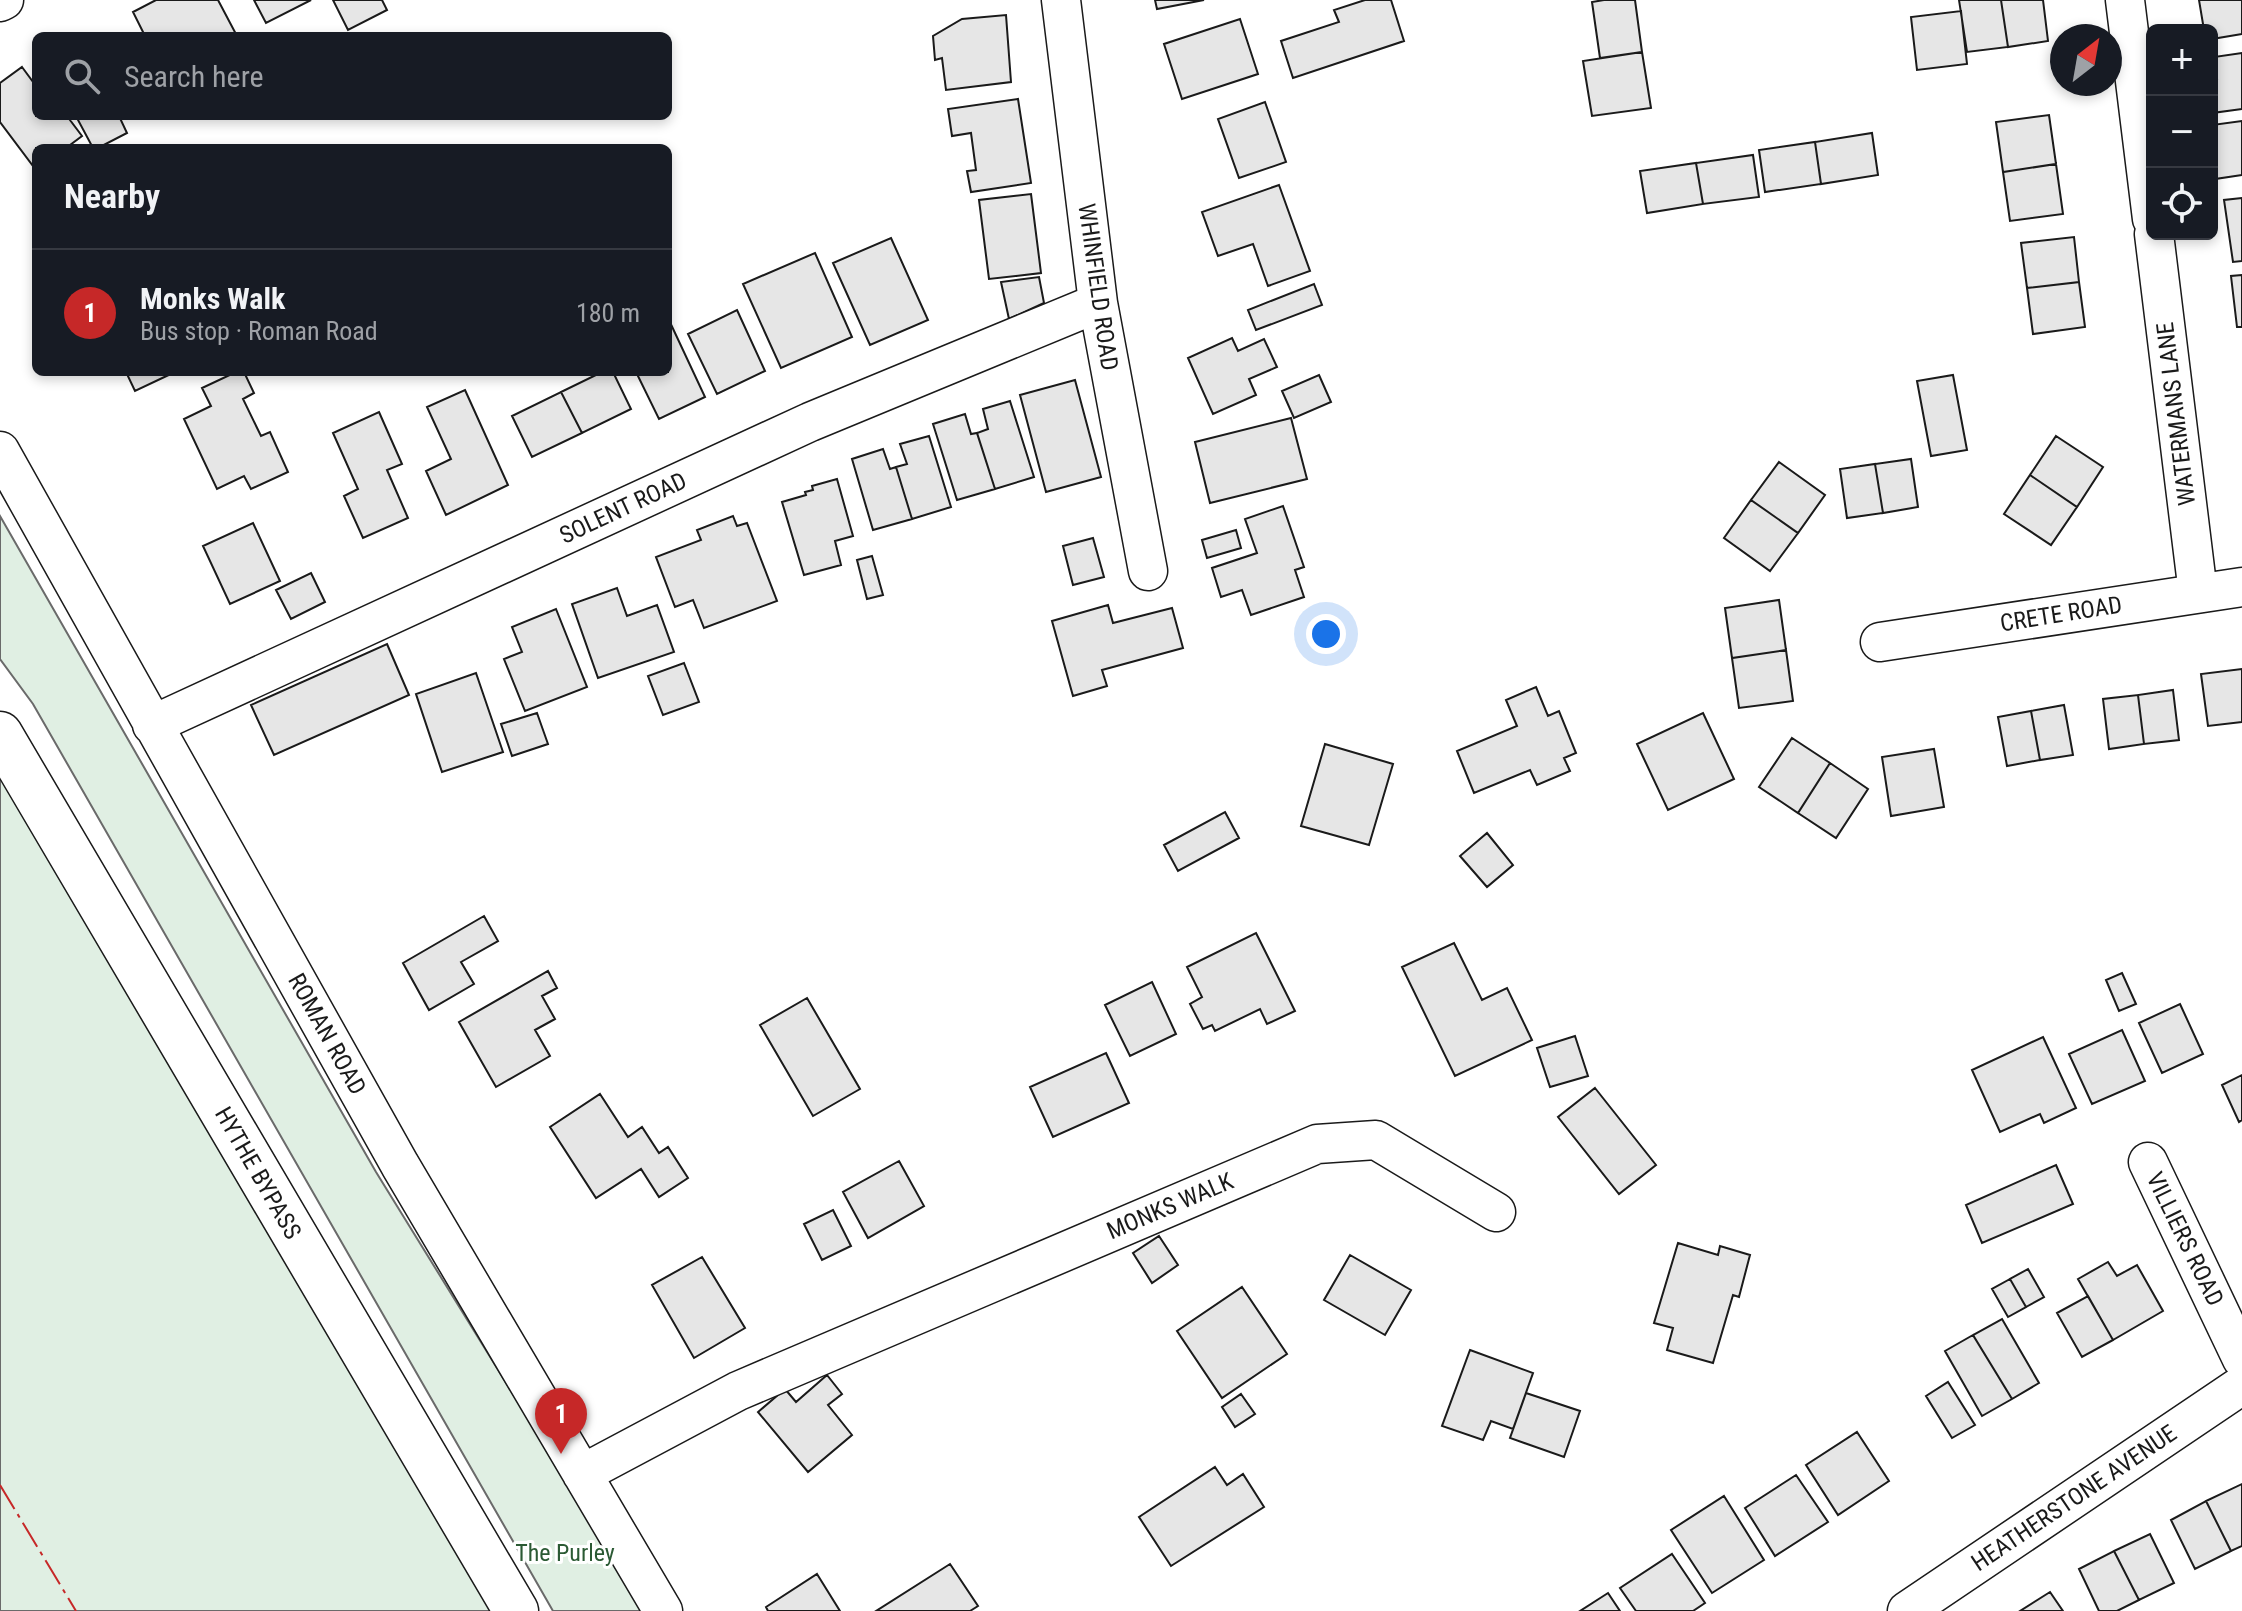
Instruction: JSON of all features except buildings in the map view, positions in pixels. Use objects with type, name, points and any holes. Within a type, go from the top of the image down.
[{"type":"main road","name":"HYTHE BYPASS","points":[[0,734],[516,1611]]},
{"type":"street","name":"WHINFIELD ROAD","points":[[1061,0],[1098,303],[1148,571]]},
{"type":"street","points":[[2125,0],[2146,170]]},
{"type":"street","name":"WATERMANS LANE","points":[[2155,240],[2198,593]]},
{"type":"street","name":"SOLENT ROAD","points":[[152,725],[810,422],[1098,303]]},
{"type":"street","name":"ROMAN ROAD","points":[[0,451],[408,1178],[663,1611]]},
{"type":"street","name":"CRETE ROAD","points":[[1880,642],[2242,587]]},
{"type":"street","name":"MONKS WALK","points":[[582,1474],[738,1391],[1317,1144],[1376,1140],[1496,1212]]},
{"type":"street","name":"VILLIERS ROAD","points":[[2148,1162],[2242,1359]]},
{"type":"street","name":"HEATHERSTONE AVENUE","points":[[1907,1611],[2242,1385]]},
{"type":"green space","name":"The Purley","points":[[0,516],[376,1172],[647,1611],[553,1611],[33,704],[0,659]]},
{"type":"green space","points":[[0,763],[498,1611],[0,1611]]},
{"type":"power","points":[[0,1485],[76,1611]]},
{"type":"place","name":"Monks Walk","points":[[561,1454]]}]
